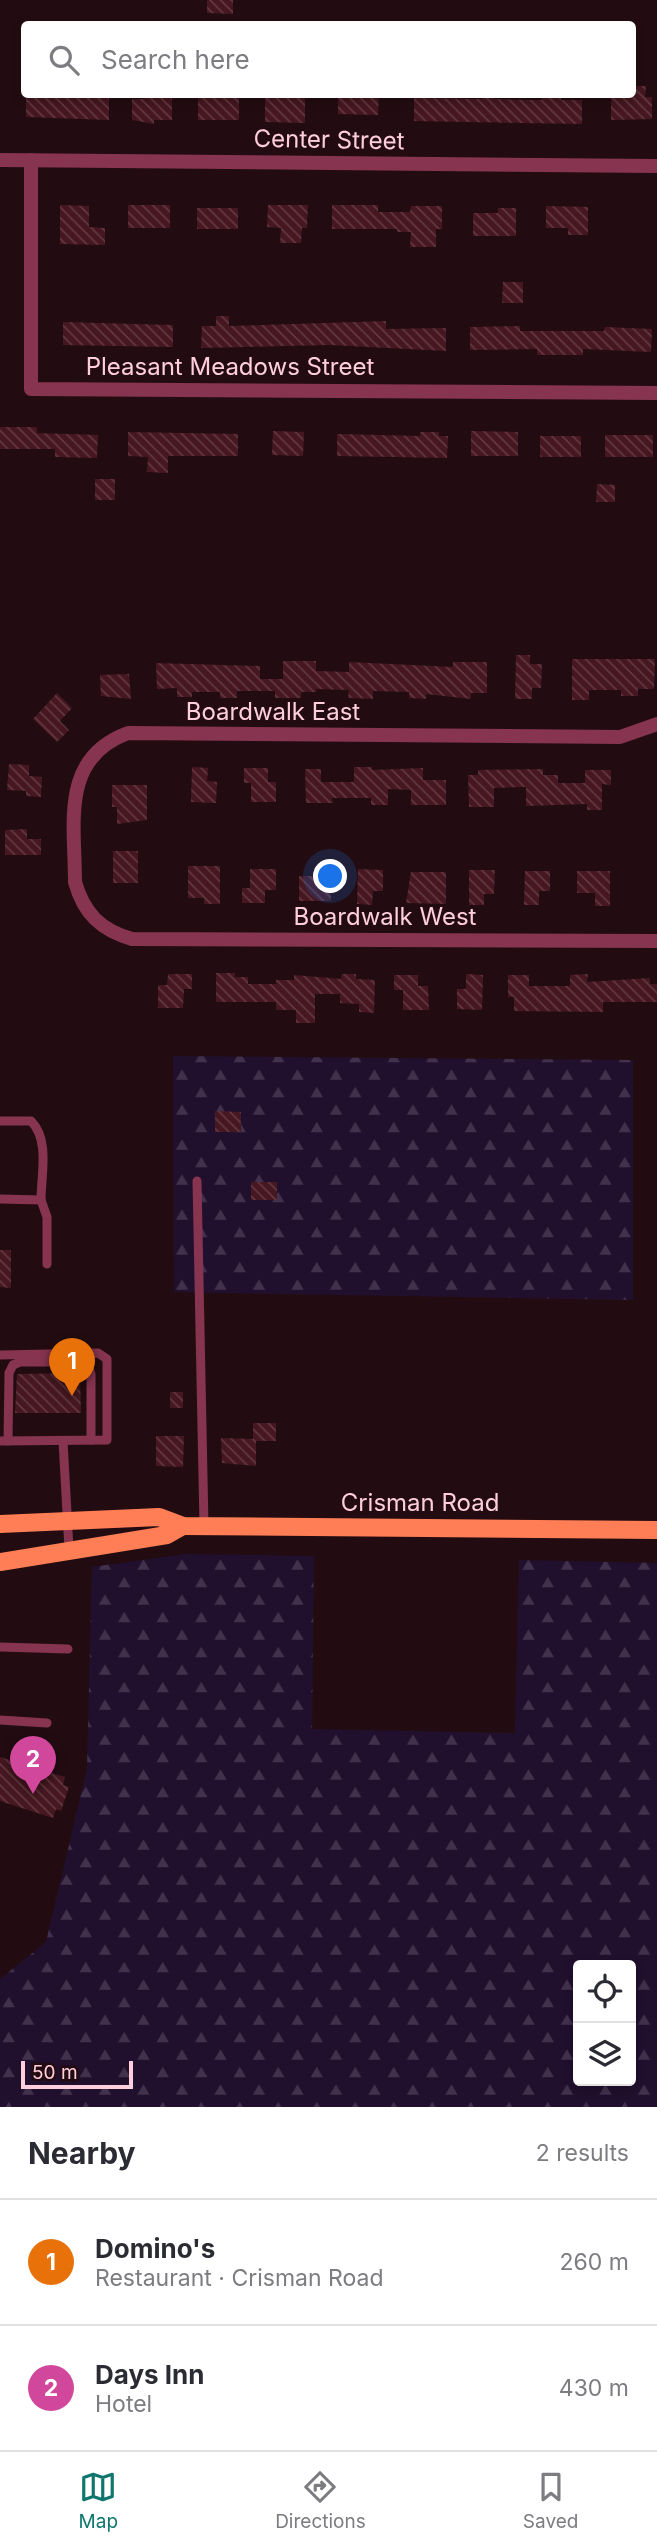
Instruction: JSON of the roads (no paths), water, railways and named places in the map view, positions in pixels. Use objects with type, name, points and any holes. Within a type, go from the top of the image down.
[{"type":"main road","name":"Crisman Road","points":[[0,1524],[159,1517],[183,1526],[657,1530]]},
{"type":"main road","name":"Crisman Road","points":[[0,1562],[167,1535],[183,1526]]},
{"type":"street","name":"Center Street","points":[[0,160],[657,166]]},
{"type":"street","name":"Pleasant Meadows Street","points":[[31,160],[31,388],[657,393]]},
{"type":"street","name":"Boardwalk East","points":[[114,933],[87,912],[75,882],[75,792],[85,765],[110,740],[128,733],[620,737],[657,724]]},
{"type":"street","name":"Boardwalk West","points":[[114,933],[147,940],[657,941]]},
{"type":"lane","points":[[0,1121],[31,1121],[39,1129],[43,1141],[41,1200],[47,1217],[47,1264]]},
{"type":"lane","points":[[197,1181],[204,1526]]},
{"type":"lane","points":[[0,1199],[41,1200]]},
{"type":"lane","points":[[0,1354],[98,1353],[107,1359],[107,1440],[4,1441],[9,1373],[13,1365],[20,1362],[79,1362],[88,1365],[91,1374],[91,1440]]},
{"type":"lane","points":[[63,1441],[65,1520],[69,1549]]},
{"type":"lane","points":[[0,1647],[68,1650]]},
{"type":"lane","points":[[0,1720],[47,1723]]},
{"type":"place","name":"Domino's","points":[[72,1396]]},
{"type":"place","name":"Days Inn","points":[[33,1794]]}]
